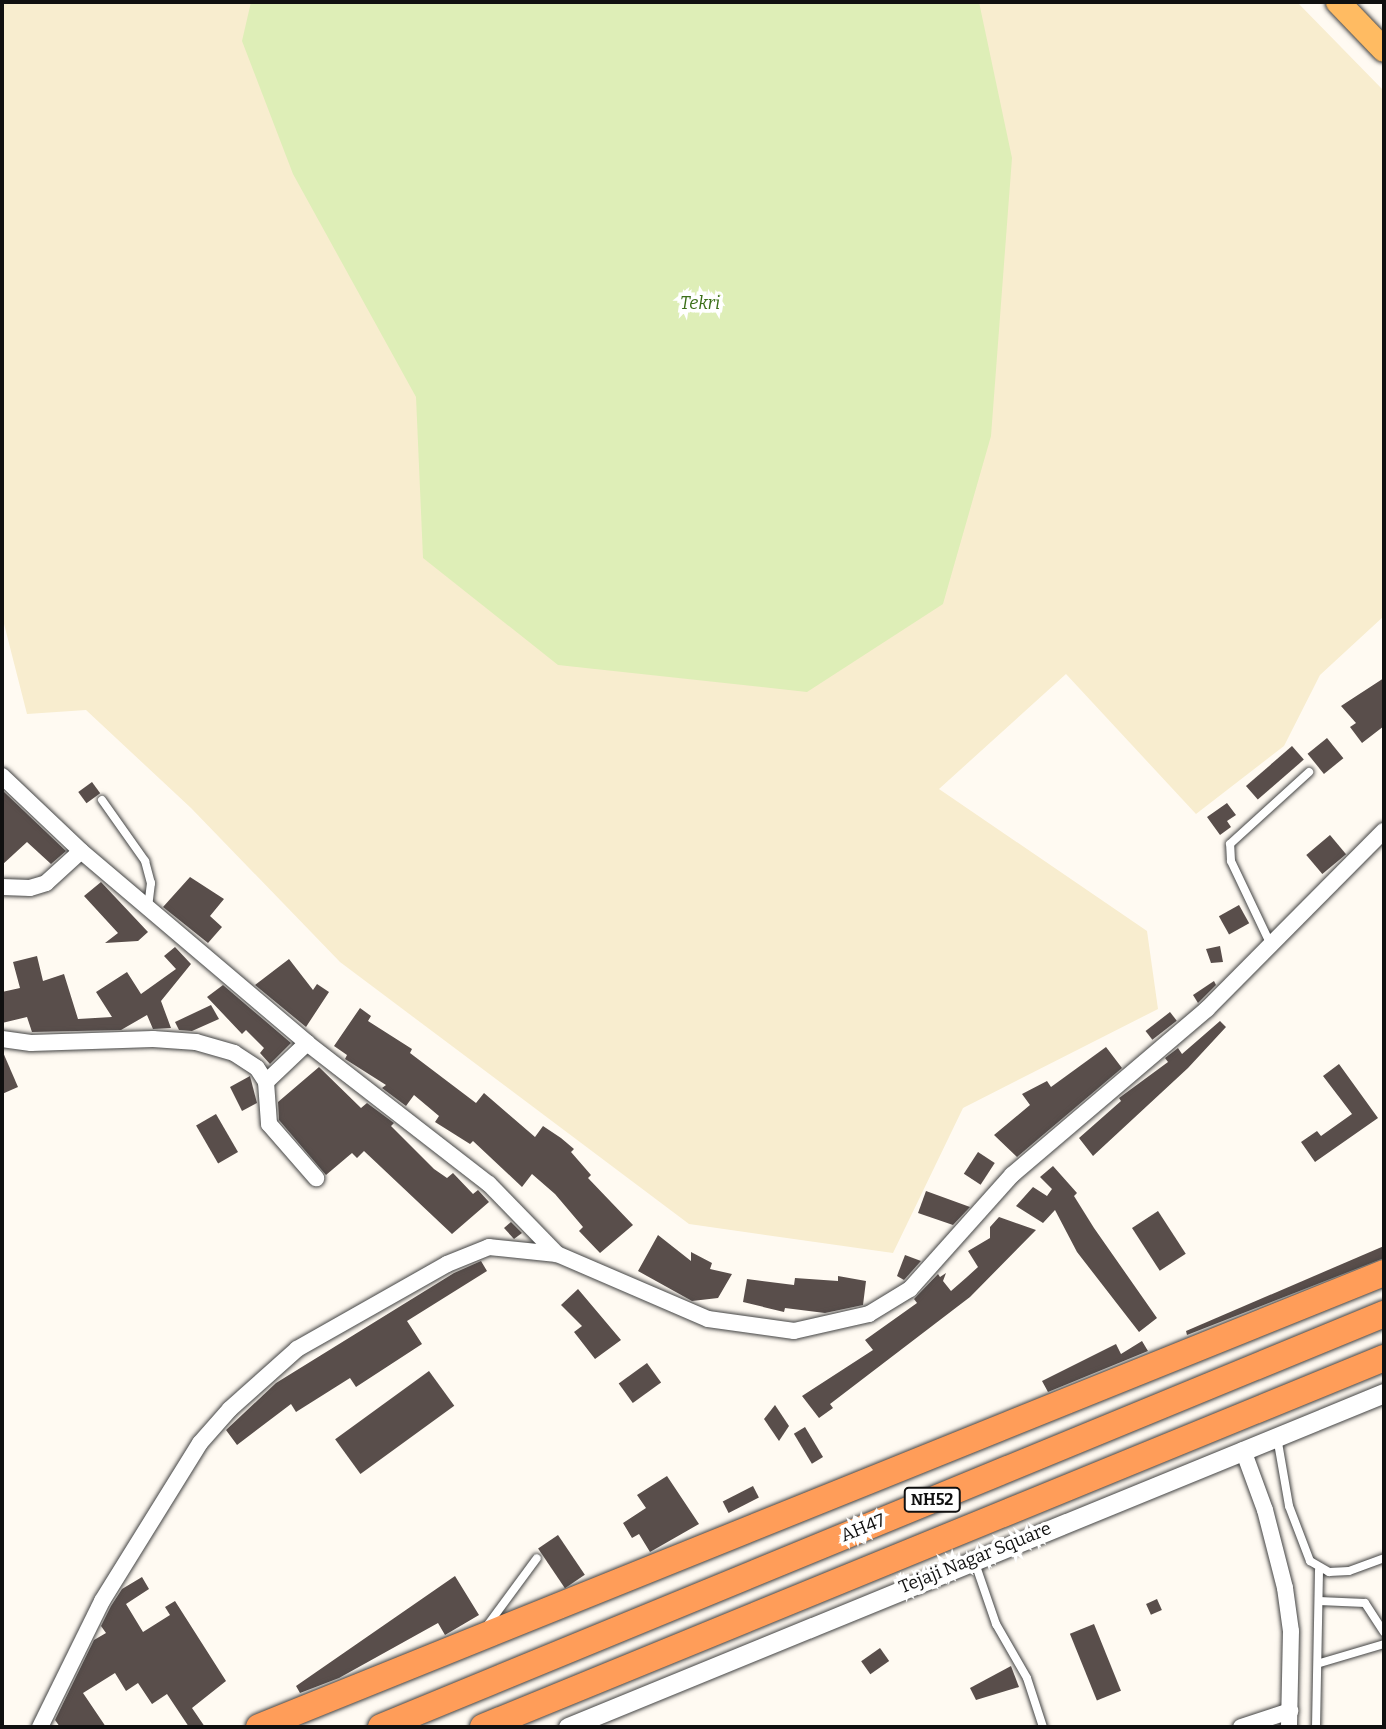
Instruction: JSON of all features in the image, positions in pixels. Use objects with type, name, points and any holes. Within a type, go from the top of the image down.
[{"type":"highway","points":[[259,1727],[1384,1273]]},
{"type":"highway","name":"AH47","points":[[381,1727],[1384,1314]]},
{"type":"highway","name":"NH52","points":[[489,1725],[1384,1358]]},
{"type":"main road","points":[[1338,2],[1384,50]]},
{"type":"street","points":[[2,776],[81,851],[307,1043],[489,1184],[557,1254]]},
{"type":"street","points":[[40,1727],[102,1601],[200,1443],[230,1409],[297,1349],[447,1264],[489,1247],[557,1254],[625,1286],[736,1325],[794,1331],[869,1314],[910,1289],[1012,1175],[1207,1009],[1384,831]]},
{"type":"street","points":[[2,887],[30,888],[46,883],[81,851]]},
{"type":"street","points":[[2,1039],[31,1043],[96,1038],[196,1042],[234,1054],[257,1068],[266,1082],[269,1124],[316,1178]]},
{"type":"street","points":[[266,1082],[307,1043]]},
{"type":"street","name":"Tejaji Nagar Square","points":[[568,1727],[1384,1393]]},
{"type":"street","points":[[1241,1727],[1290,1719],[1291,1631],[1285,1588],[1265,1510],[1243,1450]]},
{"type":"lane","points":[[1271,944],[1231,861],[1230,844],[1309,772]]},
{"type":"lane","points":[[102,800],[145,861],[151,883],[148,909]]},
{"type":"lane","points":[[1277,1437],[1289,1506],[1304,1551],[1319,1570],[1320,1663],[1316,1727]]},
{"type":"lane","points":[[479,1640],[537,1558]]},
{"type":"lane","points":[[1319,1570],[1349,1571],[1384,1558]]},
{"type":"lane","points":[[973,1559],[996,1624],[1027,1678],[1043,1727]]},
{"type":"lane","points":[[1319,1601],[1364,1603],[1377,1615],[1384,1632]]},
{"type":"lane","points":[[1320,1663],[1384,1644]]},
{"type":"green space","points":[[2,2],[1297,2],[1384,91],[1384,616],[1320,675],[1284,746],[1196,814],[1066,674],[939,789],[1147,931],[1158,1009],[963,1108],[893,1253],[689,1224],[340,962],[191,808],[86,710],[27,714],[2,616]]},
{"type":"green space","name":"Tekri","points":[[251,2],[979,2],[1012,158],[991,436],[943,604],[807,692],[558,665],[423,558],[416,397],[293,174],[242,41]]},
{"type":"building","points":[[1384,678],[1384,726],[1362,743],[1350,727],[1356,723],[1341,706]]},
{"type":"building","points":[[1327,738],[1343,758],[1324,774],[1308,754]]},
{"type":"building","points":[[1292,746],[1304,760],[1258,800],[1246,786]]},
{"type":"building","points":[[92,782],[100,793],[86,803],[78,792]]},
{"type":"building","points":[[2,790],[66,851],[51,864],[27,842],[2,865]]},
{"type":"building","points":[[1227,803],[1236,815],[1227,821],[1231,827],[1220,835],[1207,817]]},
{"type":"building","points":[[1330,835],[1346,854],[1322,874],[1306,855]]},
{"type":"building","points":[[190,877],[224,899],[210,916],[222,927],[208,943],[163,907]]},
{"type":"building","points":[[101,882],[148,932],[138,941],[105,943],[118,933],[84,896]]},
{"type":"building","points":[[1239,905],[1249,923],[1229,935],[1219,916]]},
{"type":"building","points":[[1220,946],[1223,962],[1211,963],[1206,949]]},
{"type":"building","points":[[175,947],[191,964],[161,1001],[171,1028],[153,1029],[147,1015],[121,1030],[32,1032],[27,1017],[2,1023],[2,992],[20,988],[13,962],[37,956],[43,981],[64,974],[78,1019],[112,1017],[96,992],[127,972],[141,994],[176,969],[164,956]]},
{"type":"building","points":[[289,959],[313,990],[317,984],[329,992],[306,1027],[255,985]]},
{"type":"building","points":[[1214,981],[1216,985],[1198,1003],[1193,995]]},
{"type":"building","points":[[223,985],[291,1043],[270,1064],[260,1053],[264,1048],[246,1030],[242,1034],[207,997]]},
{"type":"building","points":[[211,1005],[219,1019],[192,1031],[179,1030],[175,1022]]},
{"type":"building","points":[[360,1008],[371,1016],[368,1021],[412,1049],[410,1053],[476,1103],[484,1093],[535,1137],[543,1126],[561,1138],[574,1149],[571,1152],[591,1175],[588,1178],[633,1225],[600,1253],[579,1231],[583,1227],[555,1194],[532,1174],[522,1187],[473,1141],[470,1144],[435,1122],[439,1116],[414,1095],[406,1106],[382,1088],[386,1085],[345,1059],[347,1055],[334,1046]]},
{"type":"building","points":[[1170,1012],[1177,1021],[1152,1040],[1146,1031]]},
{"type":"building","points":[[1220,1021],[1226,1027],[1188,1068],[1093,1156],[1079,1138],[1121,1101],[1119,1098],[1168,1062],[1165,1058],[1178,1048],[1182,1054]]},
{"type":"building","points":[[1106,1047],[1122,1068],[1017,1157],[994,1135],[1030,1105],[1022,1094],[1047,1081],[1051,1087]]},
{"type":"building","points":[[2,1050],[18,1087],[2,1094]]},
{"type":"building","points":[[1339,1064],[1378,1118],[1315,1162],[1301,1142],[1317,1131],[1321,1136],[1352,1114],[1323,1076]]},
{"type":"building","points":[[319,1067],[361,1108],[367,1103],[394,1123],[391,1126],[434,1169],[447,1178],[453,1173],[473,1194],[478,1190],[489,1202],[452,1234],[364,1151],[357,1158],[352,1153],[326,1175],[279,1120],[278,1102]]},
{"type":"building","points":[[250,1076],[257,1103],[242,1111],[230,1087]]},
{"type":"building","points":[[216,1114],[238,1152],[218,1164],[196,1126]]},
{"type":"building","points":[[978,1152],[995,1163],[981,1185],[964,1174]]},
{"type":"building","points":[[1053,1166],[1077,1193],[1074,1196],[1094,1228],[1157,1318],[1139,1332],[1077,1252],[1055,1210],[1043,1223],[1016,1206],[1033,1187],[1047,1196],[1052,1189],[1040,1177]]},
{"type":"building","points":[[926,1191],[970,1207],[953,1225],[918,1213]]},
{"type":"building","points":[[1158,1211],[1186,1254],[1160,1271],[1132,1228]]},
{"type":"building","points":[[999,1217],[1036,1230],[970,1297],[830,1404],[833,1408],[819,1418],[802,1396],[873,1350],[865,1340],[917,1303],[914,1299],[938,1274],[940,1277],[946,1273],[943,1281],[951,1291],[967,1277],[978,1267],[968,1251],[990,1238],[990,1227]]},
{"type":"building","points":[[511,1222],[522,1233],[514,1239],[504,1228]]},
{"type":"building","points":[[658,1235],[691,1261],[691,1252],[712,1263],[710,1269],[732,1274],[718,1298],[692,1301],[638,1271]]},
{"type":"building","points":[[1384,1246],[1384,1258],[1187,1335],[1186,1331]]},
{"type":"building","points":[[905,1255],[921,1261],[904,1280],[897,1276]]},
{"type":"building","points":[[481,1261],[487,1271],[407,1321],[422,1344],[356,1387],[350,1378],[296,1412],[291,1404],[237,1445],[226,1430],[276,1383],[454,1273]]},
{"type":"building","points":[[838,1276],[866,1281],[863,1305],[825,1313],[785,1308],[784,1312],[743,1302],[747,1279],[794,1285],[795,1278],[838,1281]]},
{"type":"building","points":[[578,1289],[621,1340],[595,1359],[574,1332],[582,1326],[561,1305]]},
{"type":"building","points":[[1142,1341],[1148,1351],[1048,1392],[1042,1381],[1116,1344],[1121,1354]]},
{"type":"building","points":[[647,1363],[661,1382],[633,1403],[619,1384]]},
{"type":"building","points":[[429,1371],[454,1406],[360,1474],[335,1439]]},
{"type":"building","points":[[775,1405],[789,1426],[779,1441],[764,1419]]},
{"type":"building","points":[[805,1427],[823,1457],[812,1464],[794,1434]]},
{"type":"building","points":[[667,1476],[699,1524],[650,1552],[639,1534],[632,1538],[623,1523],[646,1508],[637,1495]]},
{"type":"building","points":[[753,1486],[759,1498],[729,1513],[723,1501]]},
{"type":"building","points":[[558,1535],[585,1575],[565,1588],[538,1548]]},
{"type":"building","points":[[455,1576],[479,1615],[445,1635],[438,1623],[339,1678],[300,1693],[296,1686]]},
{"type":"building","points":[[142,1577],[149,1589],[126,1604],[143,1632],[170,1615],[165,1607],[175,1601],[226,1681],[192,1708],[205,1727],[189,1727],[167,1694],[152,1704],[138,1683],[126,1691],[115,1673],[83,1693],[106,1727],[60,1727],[55,1720],[94,1640],[106,1633],[101,1626],[111,1606],[122,1589]]},
{"type":"building","points":[[1157,1599],[1162,1610],[1151,1615],[1146,1604]]},
{"type":"building","points":[[1094,1624],[1121,1691],[1097,1700],[1070,1634]]},
{"type":"building","points":[[880,1648],[889,1661],[870,1674],[861,1661]]},
{"type":"building","points":[[1011,1666],[1019,1687],[976,1700],[970,1688]]}]
